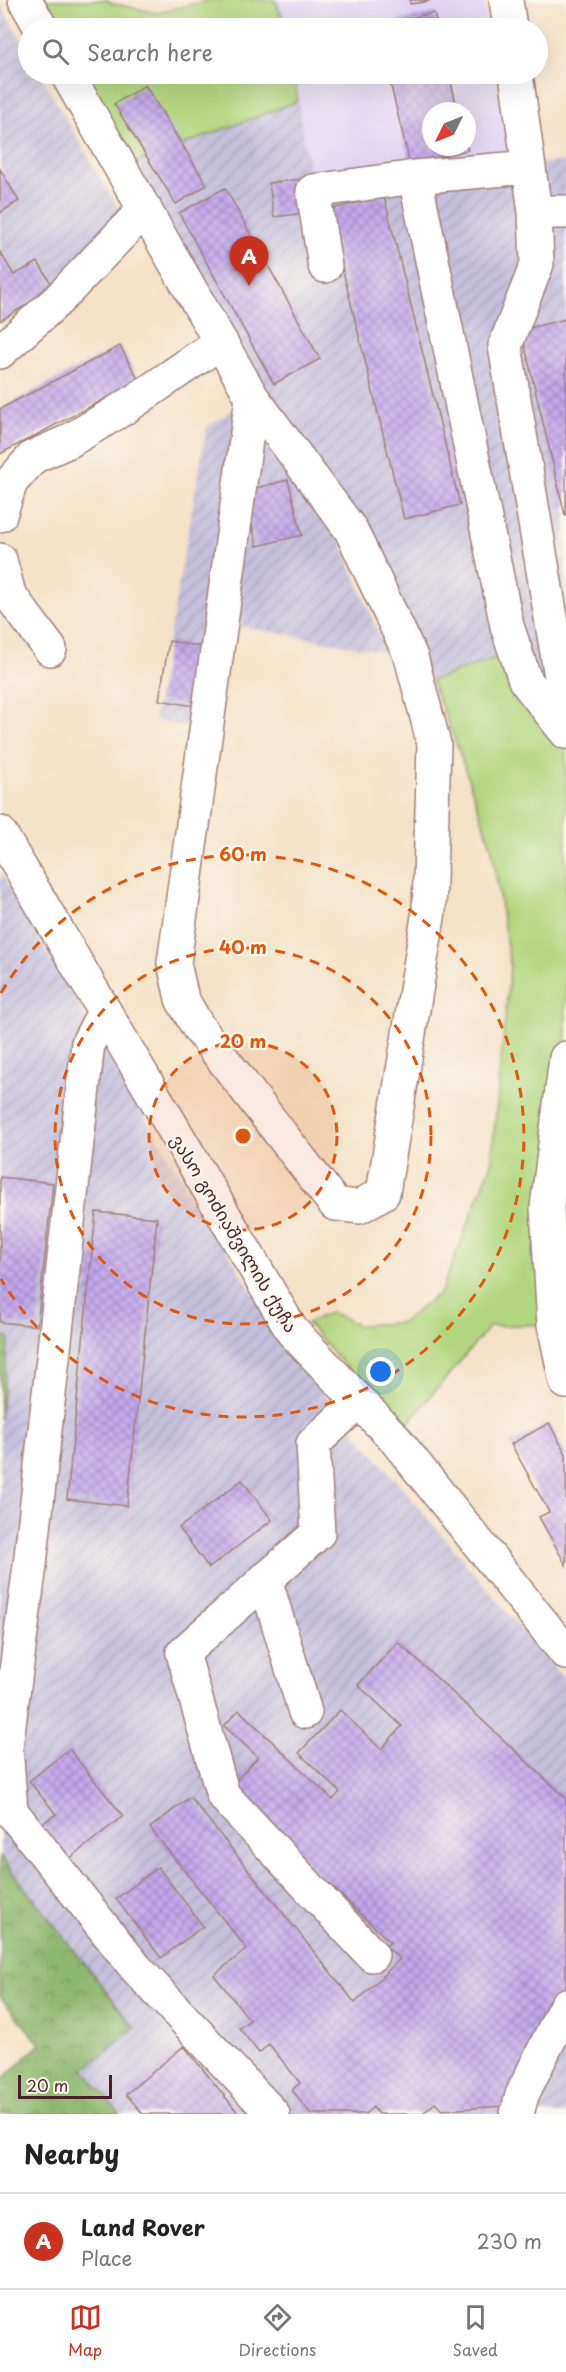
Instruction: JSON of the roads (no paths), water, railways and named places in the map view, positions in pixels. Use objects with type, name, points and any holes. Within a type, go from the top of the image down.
[{"type":"street","points":[[25,0],[35,18]]},
{"type":"street","points":[[506,0],[509,18]]},
{"type":"street","points":[[73,84],[252,397],[351,530],[411,657],[434,744],[427,922],[383,1193],[359,1207],[335,1204],[198,1027],[182,999],[174,963],[252,397]]},
{"type":"street","points":[[518,84],[530,167],[551,212],[537,264],[505,346],[563,716]]},
{"type":"street","points":[[325,266],[313,191],[415,177],[530,167]]},
{"type":"street","points":[[415,177],[507,626],[525,680],[563,716]]},
{"type":"street","points":[[0,352],[58,300],[145,209]]},
{"type":"street","points":[[0,514],[11,482],[33,457],[79,435],[221,342]]},
{"type":"street","points":[[0,560],[9,594],[50,649]]},
{"type":"street","name":"ვასო გოძიაშვილის ქუჩა","points":[[5,858],[104,1012],[292,1331],[394,1439],[566,1653]]},
{"type":"street","points":[[104,1012],[88,1043],[32,1553],[6,1747],[11,1811],[135,1967],[273,2114]]},
{"type":"street","points":[[566,1058],[547,1207],[554,1324],[566,1382]]},
{"type":"street","points":[[358,1402],[313,1444],[318,1533],[183,1653],[223,1795],[372,1955]]},
{"type":"street","points":[[265,1579],[305,1712]]},
{"type":"street","points":[[517,2114],[522,2095],[566,2005]]},
{"type":"place","name":"Land Rover","points":[[249,286]]}]
